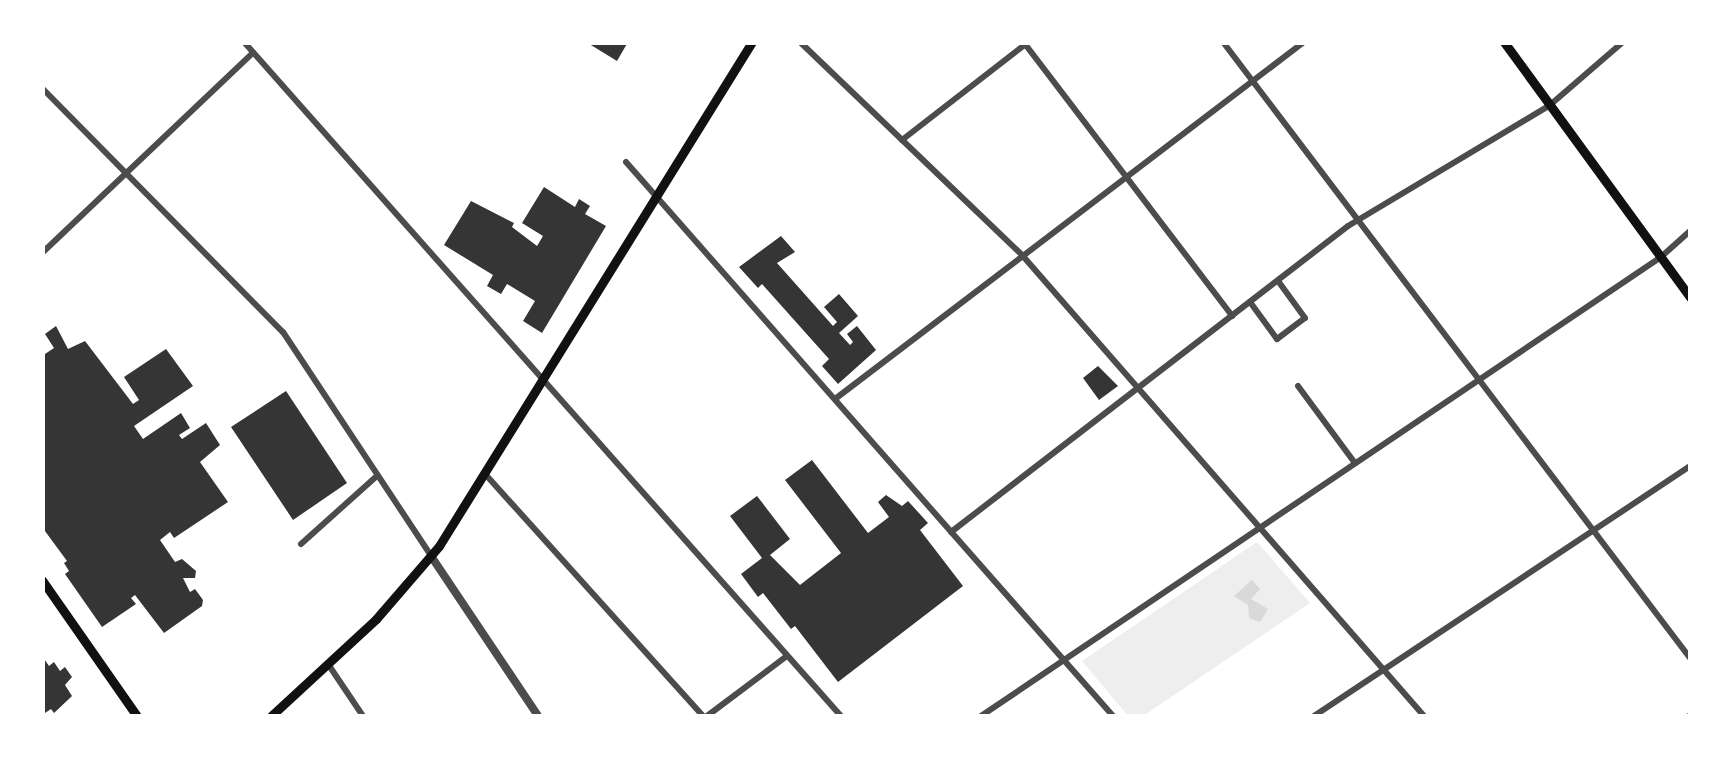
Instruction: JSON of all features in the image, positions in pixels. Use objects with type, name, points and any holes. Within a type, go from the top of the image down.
[{"type":"main road","points":[[271,716],[328,664],[431,556],[486,475],[752,42]]},
{"type":"main road","points":[[1504,42],[1690,296]]},
{"type":"main road","points":[[42,580],[137,716]]},
{"type":"street","points":[[244,42],[841,716]]},
{"type":"street","points":[[800,42],[1022,256],[1424,716]]},
{"type":"street","points":[[1223,42],[1690,658]]},
{"type":"street","points":[[834,399],[1304,42]]},
{"type":"street","points":[[952,532],[1358,220],[1550,105],[1623,42]]},
{"type":"street","points":[[902,140],[1027,44],[1232,316]]},
{"type":"street","points":[[42,253],[253,53]]},
{"type":"street","points":[[42,88],[283,332],[538,716]]},
{"type":"street","points":[[626,162],[1113,716]]},
{"type":"street","points":[[982,716],[1661,257],[1690,232]]},
{"type":"street","points":[[1250,302],[1277,339],[1305,318],[1278,281]]},
{"type":"street","points":[[1298,386],[1356,464]]},
{"type":"street","points":[[1319,715],[1690,466]]},
{"type":"street","points":[[301,544],[378,475]]},
{"type":"street","points":[[486,475],[705,716],[787,656]]},
{"type":"street","points":[[328,664],[363,716]]},
{"type":"shaded area","points":[[1257,542],[1310,603],[1143,716],[1128,716],[1082,661]]},
{"type":"shaded area","points":[[1252,580],[1260,589],[1251,599],[1268,609],[1260,622],[1249,618],[1248,605],[1234,596]]},
{"type":"building","points":[[586,42],[628,42],[617,61]]},
{"type":"building","points":[[544,187],[575,207],[579,199],[590,206],[585,214],[606,226],[542,333],[523,321],[535,301],[507,284],[501,294],[487,286],[493,275],[444,245],[471,201],[514,223],[512,227],[537,246],[543,236],[522,223]]},
{"type":"building","points":[[781,236],[795,252],[777,263],[833,326],[837,322],[824,307],[839,294],[858,316],[839,333],[850,345],[853,342],[847,334],[857,326],[876,350],[838,384],[822,366],[829,359],[762,284],[758,288],[739,267]]},
{"type":"building","points":[[56,326],[68,349],[85,341],[133,404],[139,400],[124,377],[166,349],[193,386],[134,426],[143,439],[181,413],[190,428],[179,435],[182,439],[206,423],[220,445],[200,462],[228,502],[174,538],[170,532],[160,540],[175,562],[182,559],[196,571],[195,578],[183,578],[190,592],[195,589],[203,600],[202,606],[164,633],[135,595],[131,598],[136,604],[102,627],[65,574],[69,571],[64,563],[67,561],[42,527],[42,356],[54,348],[45,334]]},
{"type":"building","points":[[1098,366],[1118,386],[1099,400],[1083,378]]},
{"type":"building","points":[[286,391],[347,483],[293,520],[231,427]]},
{"type":"building","points":[[812,460],[868,533],[889,517],[878,502],[886,495],[902,506],[908,501],[928,523],[920,530],[963,586],[838,682],[795,626],[791,629],[763,593],[758,597],[741,574],[762,558],[730,516],[757,496],[790,539],[770,555],[800,585],[841,553],[785,480]]},
{"type":"building","points":[[42,656],[49,666],[54,662],[60,671],[65,667],[72,677],[65,685],[72,696],[54,713],[51,709],[42,715]]}]
